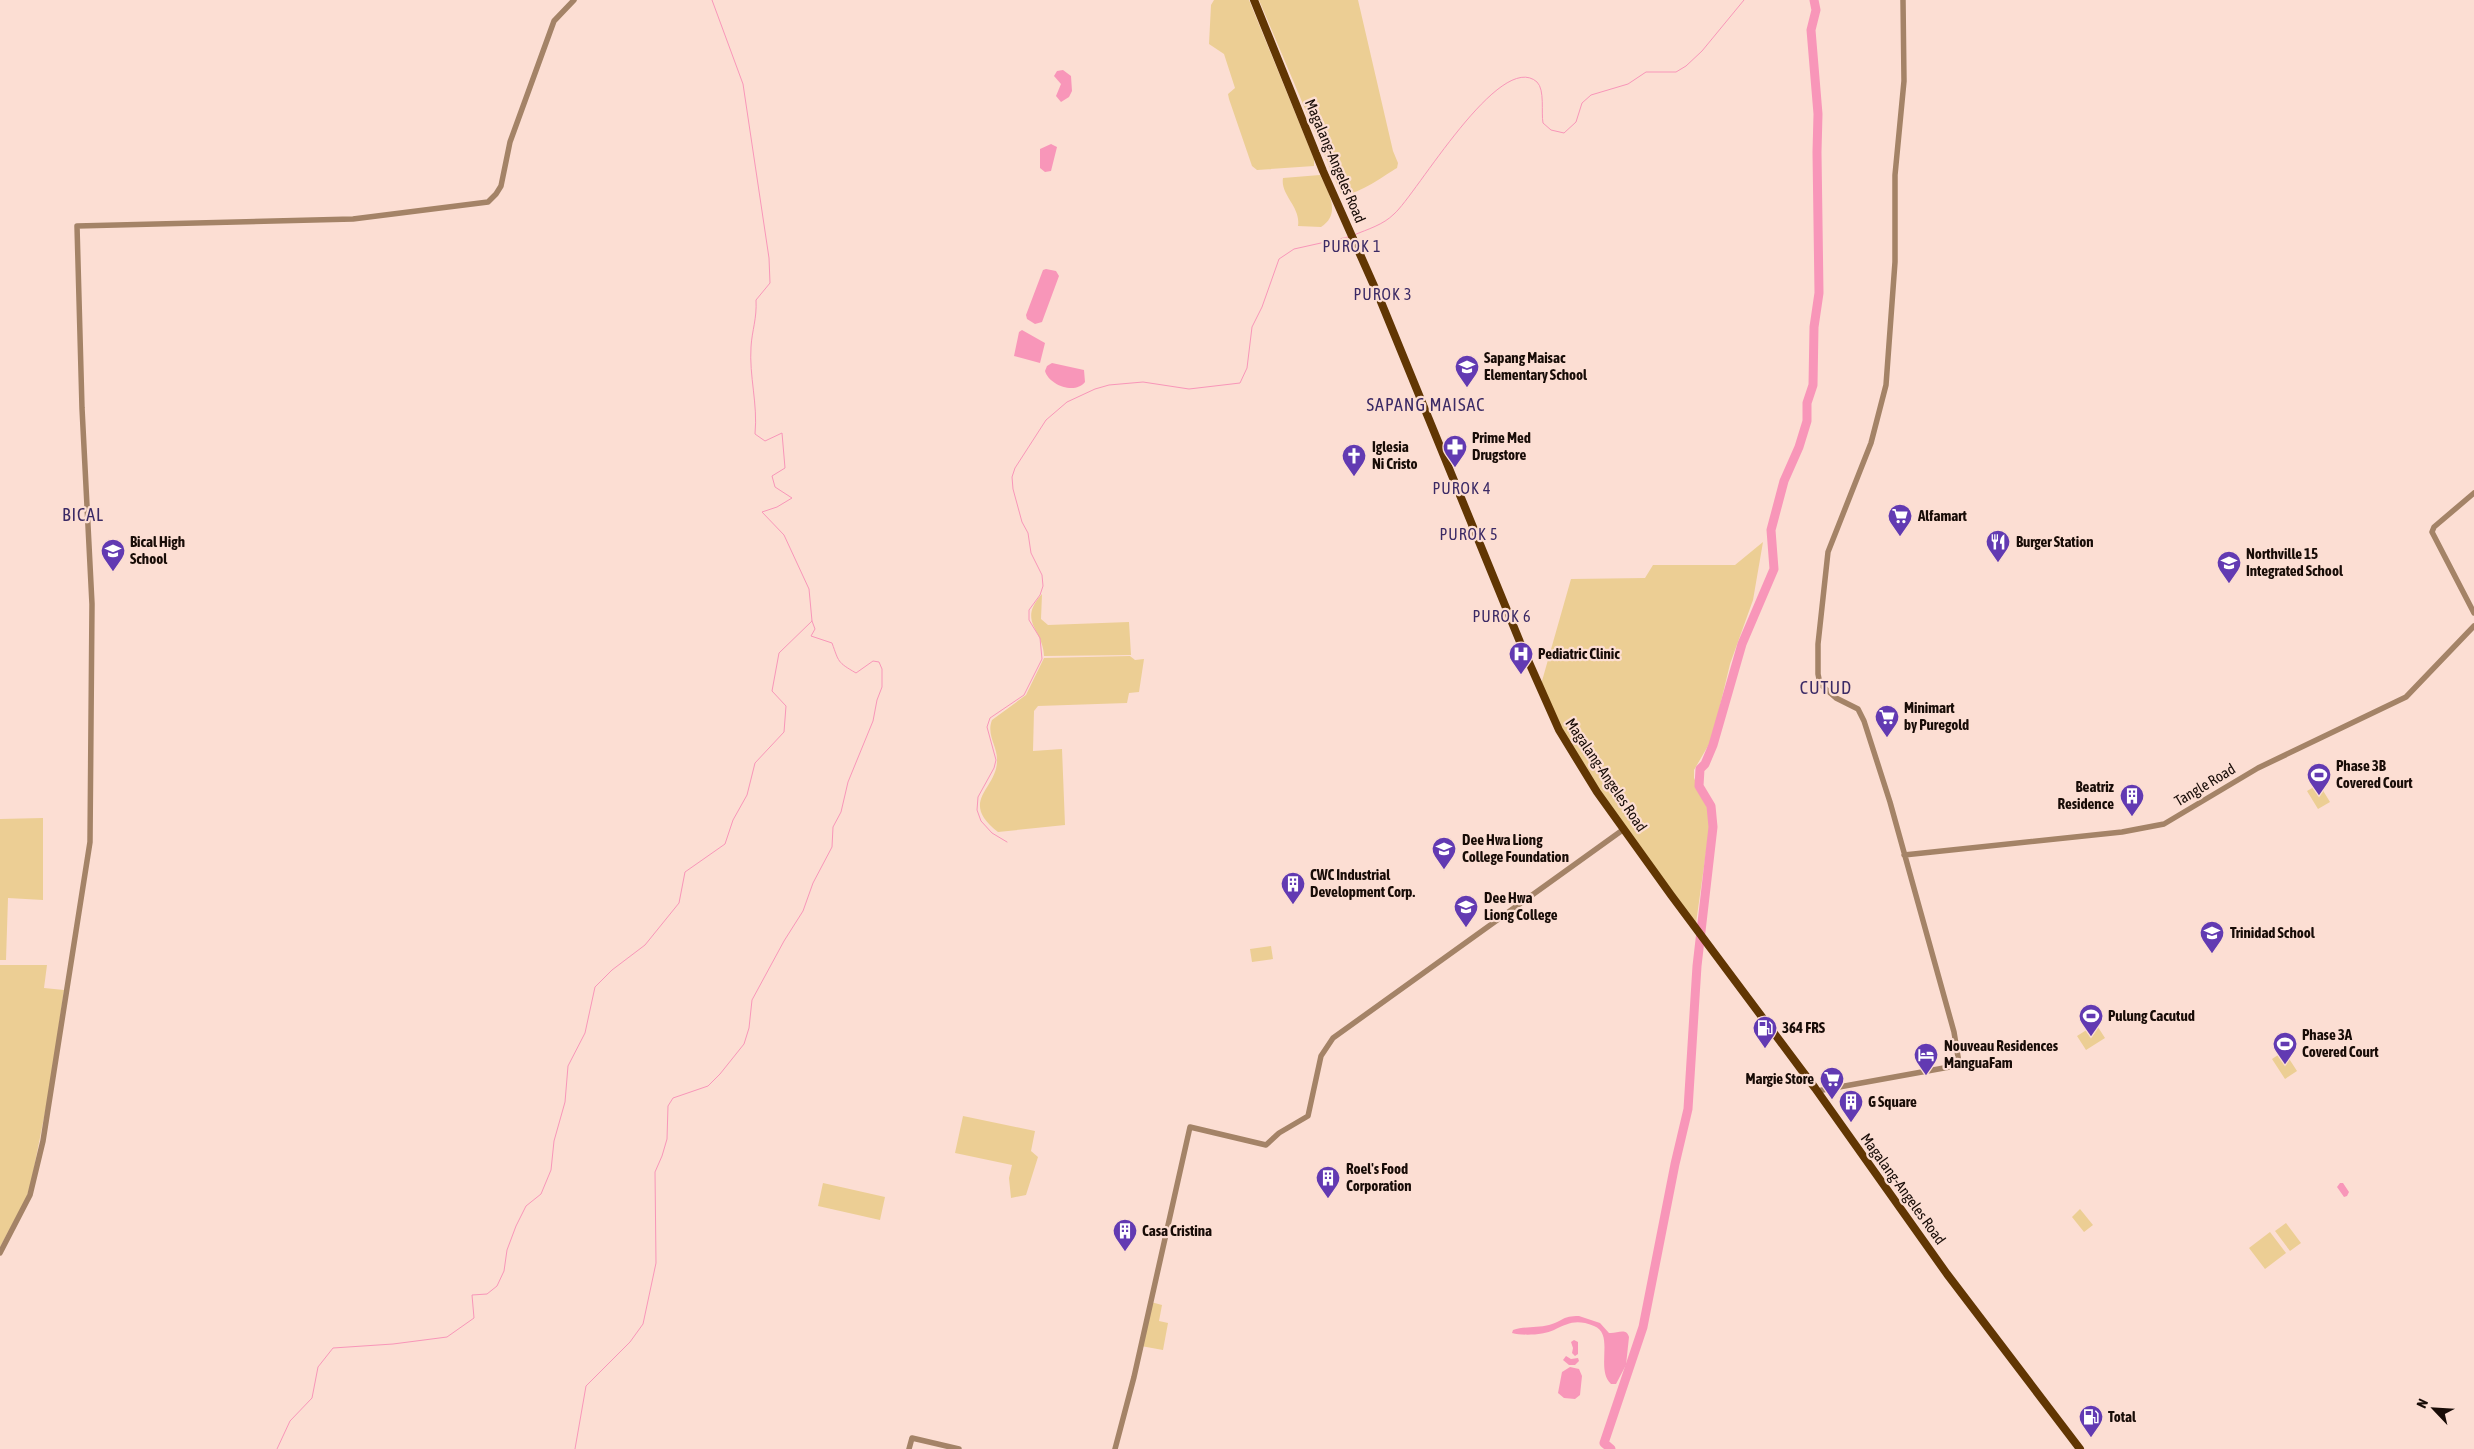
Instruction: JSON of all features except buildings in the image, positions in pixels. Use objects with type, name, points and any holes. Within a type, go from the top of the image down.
[{"type":"main road","name":"Magalang-Angeles Road","points":[[1254,0],[1379,297],[1550,713],[1572,753],[1624,829],[1772,1032],[1816,1089],[1947,1274],[2080,1449]]},
{"type":"street","points":[[0,1253],[30,1195],[43,1141],[90,842],[92,604],[82,408],[77,226],[353,219],[488,202],[501,186],[510,142],[554,21],[574,0]]},
{"type":"street","points":[[1816,1089],[1953,1063],[1958,1055],[1890,802],[1862,716],[1858,709],[1836,698],[1820,684],[1817,669],[1828,552],[1871,443],[1884,399],[1887,378],[1895,262],[1895,175],[1904,81],[1903,0]]},
{"type":"street","points":[[2474,493],[2434,526],[2432,532],[2474,613]]},
{"type":"street","name":"Tangle Road","points":[[1904,855],[2127,831],[2164,824],[2258,768],[2406,697],[2474,626]]},
{"type":"street","points":[[1115,1449],[1134,1377],[1190,1127],[1266,1145],[1279,1133],[1308,1116],[1321,1056],[1333,1038],[1624,829]]},
{"type":"street","points":[[909,1449],[912,1438],[959,1449]]},
{"type":"shaded area","points":[[1214,0],[1249,0],[1314,159],[1314,166],[1257,170],[1252,166],[1229,99],[1228,94],[1235,88],[1224,54],[1209,44],[1211,5]]},
{"type":"shaded area","points":[[1259,0],[1358,0],[1393,151],[1398,163],[1397,168],[1354,193],[1341,194]]},
{"type":"shaded area","points":[[1063,70],[1071,76],[1072,91],[1069,97],[1061,102],[1056,96],[1061,84],[1054,76],[1057,71]]},
{"type":"shaded area","points":[[1051,144],[1057,147],[1051,171],[1045,172],[1040,168],[1040,149]]},
{"type":"shaded area","points":[[1320,175],[1331,202],[1331,216],[1321,227],[1298,226],[1296,213],[1284,190],[1283,178]]},
{"type":"shaded area","points":[[1043,270],[1056,271],[1059,276],[1042,322],[1035,324],[1027,319],[1026,315]]},
{"type":"shaded area","points":[[1022,330],[1045,343],[1040,363],[1014,356],[1019,332]]},
{"type":"shaded area","points":[[1052,363],[1084,370],[1085,382],[1075,388],[1063,387],[1057,384],[1047,376],[1045,371],[1047,366]]},
{"type":"shaded area","points":[[1763,542],[1753,600],[1730,664],[1712,739],[1694,770],[1694,778],[1709,812],[1710,824],[1696,923],[1611,808],[1572,750],[1540,688],[1571,579],[1645,578],[1653,565],[1735,565]]},
{"type":"shaded area","points":[[1042,594],[1041,619],[1048,625],[1129,622],[1131,655],[1044,656],[1043,646],[1031,619],[1035,604]]},
{"type":"shaded area","points":[[1130,656],[1135,660],[1144,659],[1139,692],[1129,693],[1127,703],[1038,706],[1034,711],[1033,751],[1062,749],[1065,825],[998,832],[986,821],[981,812],[980,803],[982,795],[992,780],[997,761],[990,731],[992,720],[1026,695],[1044,658]]},
{"type":"shaded area","name":"Phase 3B Covered Court","points":[[2319,784],[2330,802],[2318,809],[2307,791]]},
{"type":"shaded area","points":[[43,818],[43,900],[8,898],[6,960],[0,960],[0,819]]},
{"type":"shaded area","points":[[1271,946],[1273,959],[1252,962],[1250,949]]},
{"type":"shaded area","points":[[0,965],[47,965],[44,988],[64,990],[50,1087],[31,1183],[26,1199],[0,1247]]},
{"type":"shaded area","name":"Pulung Cacutud","points":[[2096,1024],[2105,1038],[2086,1050],[2077,1036]]},
{"type":"shaded area","name":"Phase 3A Covered Court","points":[[2284,1051],[2297,1071],[2285,1079],[2272,1059]]},
{"type":"shaded area","points":[[963,1116],[1035,1131],[1031,1151],[1038,1157],[1026,1195],[1011,1198],[1009,1178],[1012,1165],[955,1153]]},
{"type":"shaded area","points":[[823,1183],[885,1197],[880,1220],[818,1206]]},
{"type":"shaded area","points":[[2340,1183],[2343,1183],[2349,1192],[2347,1196],[2344,1197],[2337,1187]]},
{"type":"shaded area","points":[[2080,1209],[2093,1225],[2084,1232],[2072,1217]]},
{"type":"shaded area","points":[[2286,1223],[2301,1243],[2290,1251],[2275,1231]]},
{"type":"shaded area","points":[[2270,1232],[2286,1253],[2265,1269],[2249,1248]]},
{"type":"shaded area","points":[[1151,1302],[1162,1305],[1159,1321],[1168,1323],[1163,1350],[1141,1346]]},
{"type":"shaded area","points":[[1579,1316],[1600,1323],[1609,1333],[1626,1332],[1628,1334],[1626,1365],[1616,1384],[1611,1384],[1607,1378],[1603,1336],[1600,1330],[1594,1326],[1577,1322],[1539,1334],[1512,1333],[1513,1330],[1549,1325],[1566,1318]]},
{"type":"shaded area","points":[[1574,1340],[1578,1342],[1578,1354],[1575,1356],[1572,1353],[1571,1342]]},
{"type":"shaded area","points":[[1566,1356],[1571,1359],[1578,1358],[1579,1361],[1575,1365],[1569,1365],[1563,1360]]},
{"type":"shaded area","points":[[1570,1367],[1579,1369],[1582,1376],[1580,1395],[1575,1399],[1564,1398],[1558,1393],[1562,1372]]},
{"type":"waterway","points":[[277,1449],[290,1421],[312,1398],[318,1367],[333,1348],[393,1344],[447,1337],[474,1318],[472,1295],[487,1294],[497,1286],[504,1271],[507,1250],[516,1226],[526,1206],[541,1194],[551,1170],[554,1141],[565,1102],[568,1066],[585,1033],[595,987],[612,970],[645,945],[679,903],[685,872],[725,844],[733,820],[747,795],[755,763],[784,732],[786,706],[772,691],[779,653],[812,621],[809,589],[784,535],[762,512],[777,507],[792,498],[775,487],[772,476],[785,468],[782,433],[765,441],[755,434],[756,423],[751,347],[756,300],[770,283],[769,258],[743,84],[712,0]]},
{"type":"waterway","points":[[1354,235],[1380,224],[1394,214],[1460,128],[1481,104],[1502,86],[1521,77],[1537,82],[1542,96],[1543,123],[1551,130],[1564,133],[1576,122],[1582,103],[1591,95],[1628,84],[1646,72],[1676,72],[1686,66],[1702,51],[1744,0]]},
{"type":"waterway","points":[[1611,1449],[1604,1443],[1643,1327],[1675,1164],[1688,1109],[1697,966],[1713,827],[1711,806],[1699,786],[1700,769],[1705,764],[1713,745],[1742,644],[1774,569],[1771,530],[1784,481],[1799,447],[1807,421],[1807,403],[1813,385],[1814,327],[1819,293],[1818,114],[1811,30],[1816,10],[1814,0]]},
{"type":"waterway","points":[[1007,842],[992,833],[981,821],[977,810],[978,797],[994,768],[996,760],[987,727],[990,718],[1024,695],[1042,659],[1040,638],[1029,620],[1029,610],[1040,595],[1043,586],[1042,575],[1031,553],[1028,533],[1022,522],[1013,489],[1012,477],[1015,468],[1046,420],[1067,402],[1095,389],[1109,385],[1143,382],[1189,389],[1240,383],[1247,368],[1252,327],[1262,307],[1279,259],[1294,249],[1348,237]]},
{"type":"waterway","points":[[575,1449],[586,1386],[630,1342],[643,1324],[656,1263],[655,1172],[667,1139],[668,1106],[673,1098],[708,1086],[744,1044],[749,1028],[752,1000],[784,941],[803,911],[813,883],[832,847],[833,827],[841,812],[848,782],[873,721],[877,700],[882,687],[882,669],[879,662],[873,661],[856,673],[842,664],[832,643],[811,636],[815,629],[812,621]]},
{"type":"place","name":"Sapang Maisac Elementary School","points":[[1467,388]]},
{"type":"place","name":"Prime Med Drugstore","points":[[1455,468]]},
{"type":"place","name":"Iglesia Ni Cristo","points":[[1354,477]]},
{"type":"place","name":"Alfamart","points":[[1900,537]]},
{"type":"place","name":"Burger Station","points":[[1998,563]]},
{"type":"place","name":"Bical High School","points":[[113,572]]},
{"type":"place","name":"Northville 15 Integrated School","points":[[2229,584]]},
{"type":"place","name":"Pediatric Clinic","points":[[1521,675]]},
{"type":"place","name":"Minimart by Puregold","points":[[1887,738]]},
{"type":"place","name":"Phase 3B Covered Court","points":[[2319,796]]},
{"type":"place","name":"Beatriz Residence","points":[[2132,817]]},
{"type":"place","name":"Dee Hwa Liong College Foundation","points":[[1444,870]]},
{"type":"place","name":"CWC Industrial Development Corp.","points":[[1293,905]]},
{"type":"place","name":"Dee Hwa Liong College","points":[[1466,928]]},
{"type":"place","name":"Trinidad School","points":[[2212,954]]},
{"type":"place","name":"Pulung Cacutud","points":[[2091,1037]]},
{"type":"place","name":"364 FRS","points":[[1765,1049]]},
{"type":"place","name":"Phase 3A Covered Court","points":[[2285,1065]]},
{"type":"place","name":"Nouveau Residences ManguaFam","points":[[1926,1076]]},
{"type":"place","name":"Margie Store","points":[[1832,1100]]},
{"type":"place","name":"G Square","points":[[1851,1123]]},
{"type":"place","name":"Roel's Food Corporation","points":[[1328,1199]]},
{"type":"place","name":"Casa Cristina","points":[[1125,1252]]},
{"type":"place","name":"Total","points":[[2091,1438]]},
{"type":"district","name":"PUROK 1","points":[[1352,246]]},
{"type":"district","name":"PUROK 3","points":[[1383,294]]},
{"type":"district","name":"SAPANG MAISAC","points":[[1426,405]]},
{"type":"district","name":"PUROK 4","points":[[1462,488]]},
{"type":"district","name":"BICAL","points":[[83,515]]},
{"type":"district","name":"PUROK 5","points":[[1469,534]]},
{"type":"district","name":"PUROK 6","points":[[1502,616]]},
{"type":"district","name":"CUTUD","points":[[1826,688]]}]
